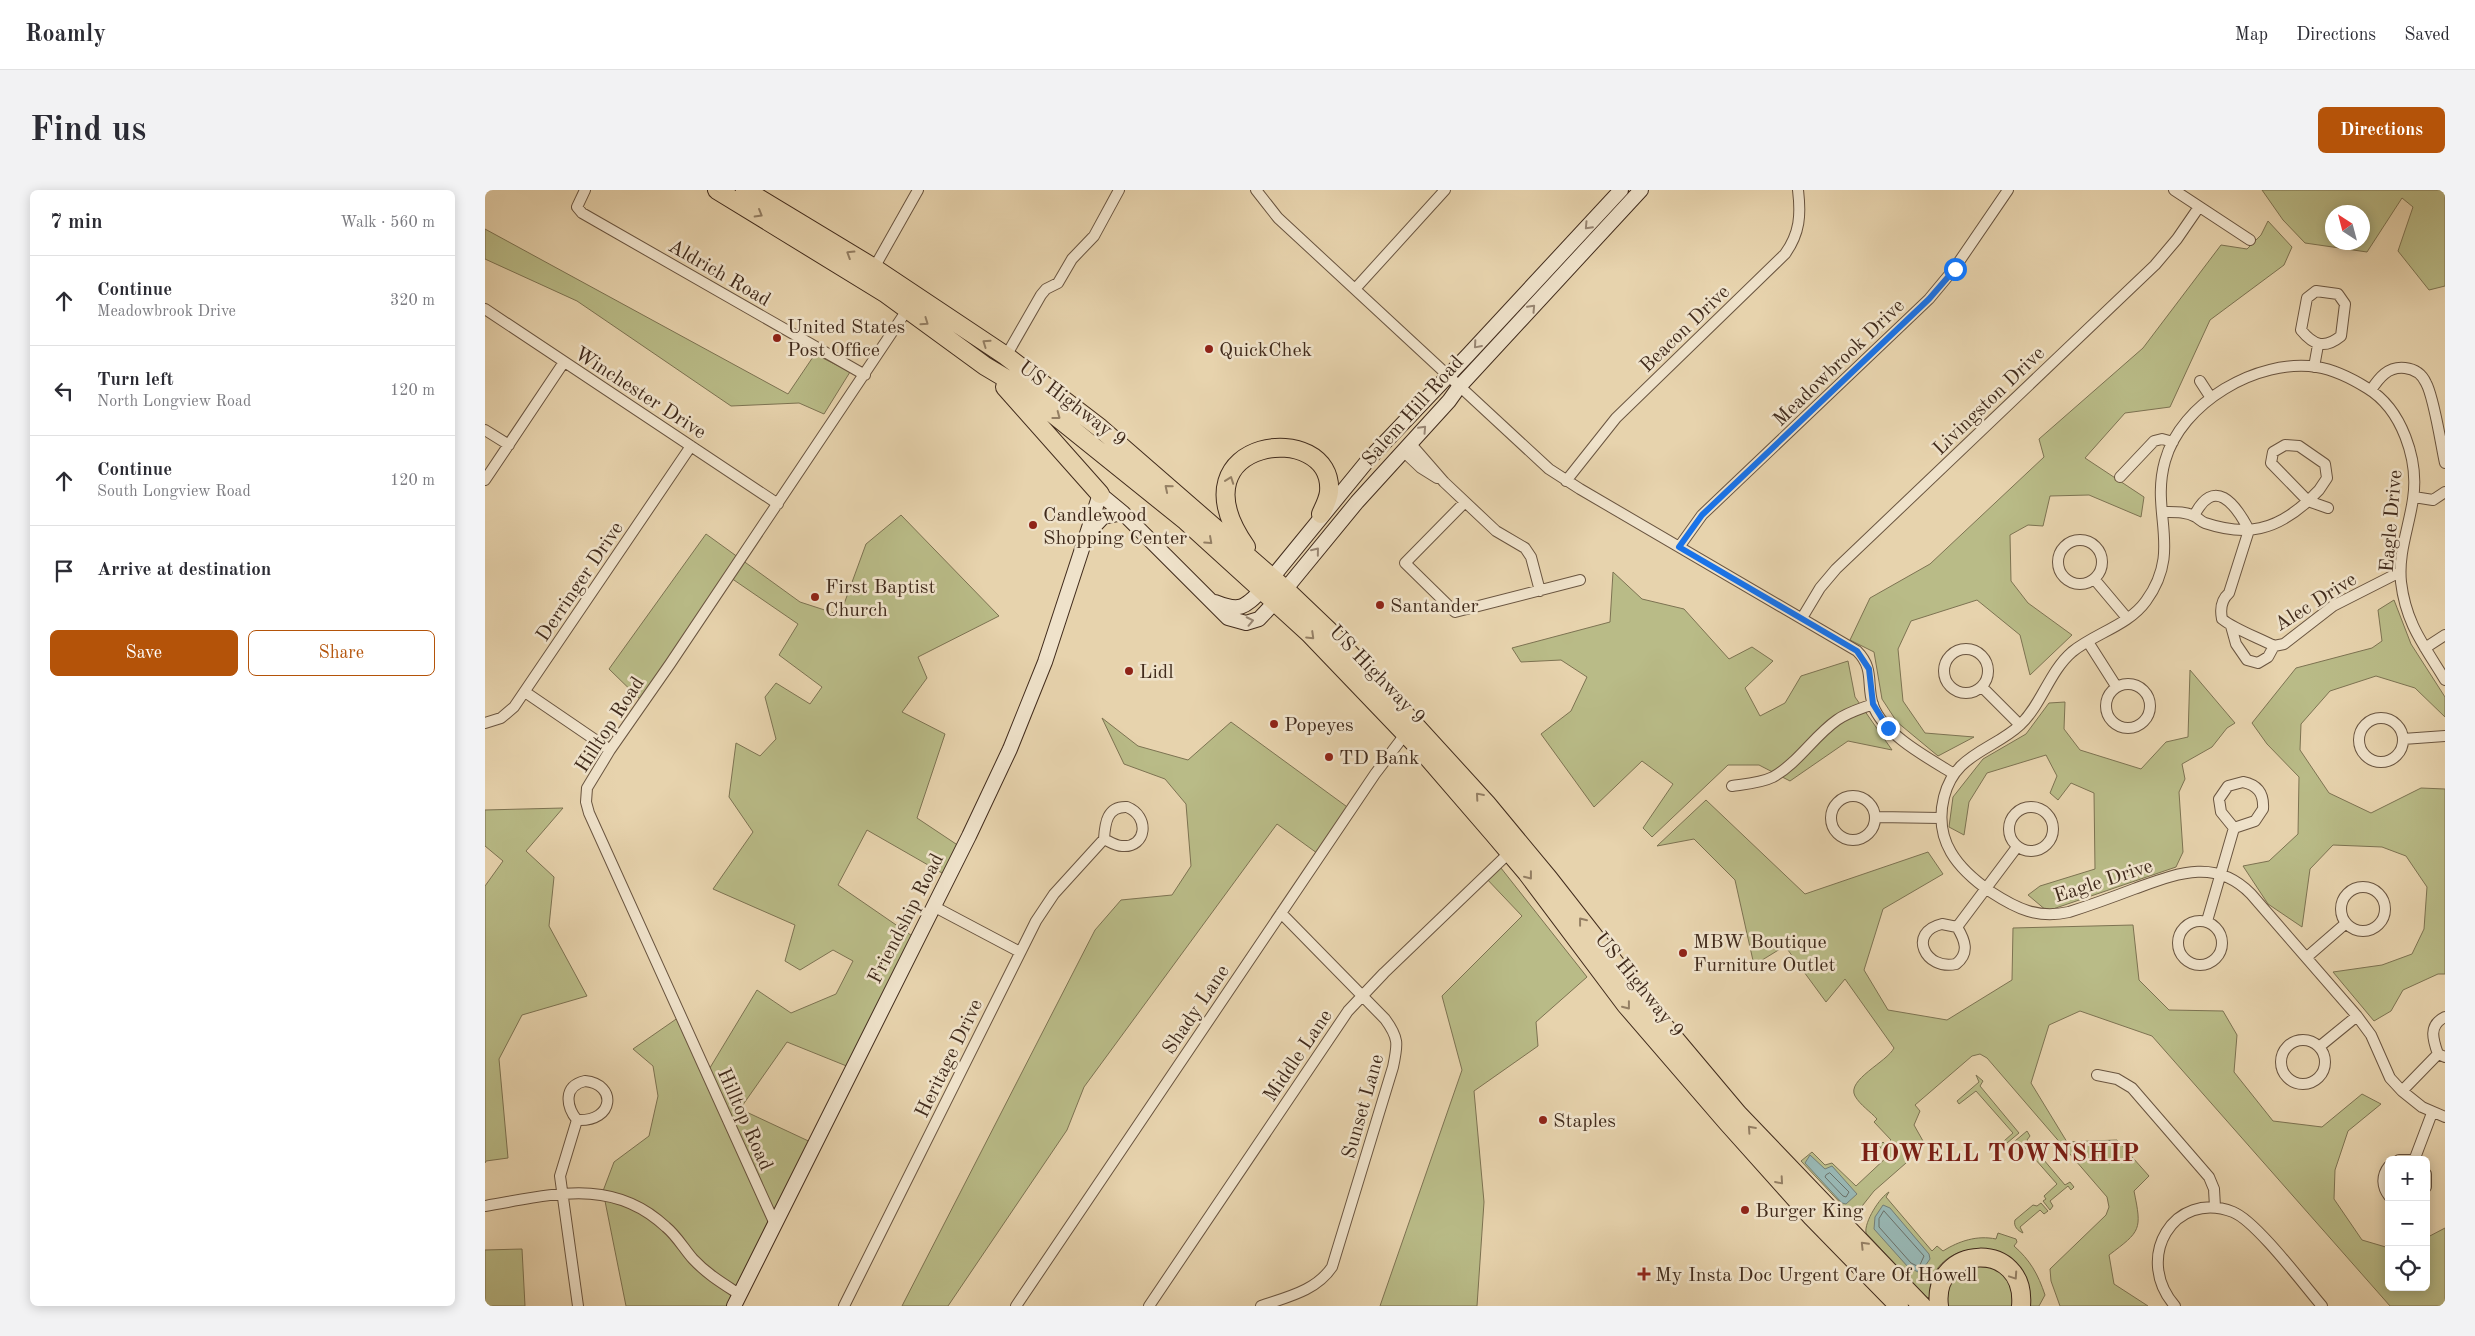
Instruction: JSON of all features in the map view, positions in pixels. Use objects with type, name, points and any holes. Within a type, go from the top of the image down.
[{"type":"highway","name":"US Highway 9","points":[[717,190],[834,260],[985,366],[1017,385],[1186,520],[1266,578]]},
{"type":"highway","name":"US Highway 9","points":[[745,190],[874,268],[1006,356],[1100,428],[1266,578],[1309,633],[1405,734],[1509,852],[1639,1020],[1811,1217],[1899,1306]]},
{"type":"highway","points":[[985,366],[1042,426],[1100,494]]},
{"type":"highway","points":[[1266,578],[1235,530],[1226,510],[1229,479],[1245,456],[1257,451],[1280,448],[1302,450],[1310,455],[1320,464],[1327,478],[1329,494],[1321,514]]},
{"type":"highway","name":"US Highway 9","points":[[1280,596],[1329,631],[1486,803],[1549,879],[1664,1026],[1738,1114],[1922,1306]]},
{"type":"highway","points":[[1939,1306],[1938,1294],[1947,1273],[1961,1262],[1980,1257],[1999,1262],[2014,1274],[2021,1291],[2021,1306]]},
{"type":"highway","points":[[1869,1277],[1888,1306]]},
{"type":"street","name":"Aldrich Road","points":[[585,190],[577,207],[581,213],[865,375]]},
{"type":"street","points":[[874,268],[918,190]]},
{"type":"street","points":[[1006,356],[1041,295],[1046,289],[1058,283],[1072,259],[1094,236],[1119,190]]},
{"type":"street","points":[[1256,190],[1278,218],[1549,469],[1566,481],[1802,618],[1861,656],[1869,669],[1873,704],[1882,722],[1893,732],[1954,774]]},
{"type":"street","name":"Salem Hill Road","points":[[1210,600],[1229,608],[1240,608],[1247,605],[1266,578],[1385,441],[1448,377],[1621,190]]},
{"type":"street","name":"Salem Hill Road","points":[[1100,494],[1123,513],[1228,618],[1247,623],[1259,619],[1357,502],[1459,387],[1641,190]]},
{"type":"street","name":"Beacon Drive","points":[[1566,481],[1616,418],[1785,254],[1795,238],[1800,222],[1798,190]]},
{"type":"street","name":"Meadowbrook Drive","points":[[1679,547],[1702,515],[1929,299],[1955,269],[2008,190]]},
{"type":"street","points":[[2174,190],[2249,240]]},
{"type":"street","points":[[1355,289],[1443,191]]},
{"type":"street","name":"Livingston Drive","points":[[1802,618],[1820,588],[1836,569],[2155,265],[2177,239],[2199,207]]},
{"type":"street","points":[[2316,291],[2338,294],[2345,304],[2341,336],[2329,344],[2318,345],[2309,340],[2301,330],[2307,298],[2316,291]]},
{"type":"street","name":"Winchester Drive","points":[[485,309],[778,504]]},
{"type":"street","name":"Hilltop Road","points":[[774,1222],[589,813],[586,802],[587,788],[610,750],[778,504],[907,310]]},
{"type":"street","points":[[2315,367],[2318,345]]},
{"type":"street","points":[[485,480],[564,362]]},
{"type":"street","name":"Eagle Drive","points":[[2445,680],[2412,627],[2405,602],[2401,572],[2403,544],[2414,497],[2413,466],[2407,440],[2396,419],[2371,390],[2336,372],[2315,367],[2284,367],[2260,372],[2211,398],[2191,415],[2173,442],[2161,476],[2161,512],[2166,543],[2161,572],[2155,588],[2144,603],[2127,618],[2072,652],[2059,666],[2034,709],[2019,726],[2001,741],[1976,754],[1954,774],[1947,786],[1940,818],[1946,843],[1956,861],[1987,888],[2011,905],[2028,913],[2051,916],[2069,912],[2173,876],[2192,872],[2220,874],[2243,885],[2357,1016],[2371,1035],[2390,1078],[2401,1091],[2432,1113],[2445,1117]]},
{"type":"street","points":[[2371,390],[2384,374],[2397,368],[2410,369],[2421,375],[2428,387],[2445,463]]},
{"type":"street","points":[[2199,381],[2211,398]]},
{"type":"street","points":[[485,430],[509,445]]},
{"type":"street","points":[[2120,477],[2154,441],[2162,439],[2173,442]]},
{"type":"street","points":[[1385,441],[1406,447],[1421,468],[1444,482],[1496,531],[1525,548],[1531,558],[1540,591]]},
{"type":"street","points":[[2161,512],[2181,512],[2194,516],[2204,523],[2249,530],[2275,525],[2308,501],[2327,478],[2325,464],[2299,446],[2285,445],[2273,452],[2271,463],[2308,501],[2328,508]]},
{"type":"street","name":"Derringer Drive","points":[[485,723],[507,714],[525,692],[691,446]]},
{"type":"street","points":[[2414,497],[2433,500],[2445,492]]},
{"type":"street","name":"Friendship Road","points":[[736,1300],[1010,749],[1045,662],[1100,494]]},
{"type":"street","points":[[2194,516],[2200,504],[2209,496],[2223,496],[2240,513],[2249,530]]},
{"type":"street","points":[[1465,502],[1405,563],[1455,612],[1581,580]]},
{"type":"street","name":"Friendship Road","points":[[1086,537],[1103,516],[1123,513]]},
{"type":"street","name":"Alec Drive","points":[[2249,530],[2229,593],[2224,597],[2222,619],[2231,626],[2249,632],[2274,646],[2284,644],[2333,606],[2401,572]]},
{"type":"street","points":[[2087,541],[2098,549],[2102,558],[2102,565],[2095,580],[2076,584],[2061,574],[2058,567],[2059,557],[2069,544],[2087,541]]},
{"type":"street","points":[[2095,580],[2127,618]]},
{"type":"street","name":"Alec Drive","points":[[2231,626],[2236,644],[2247,660],[2258,663],[2269,657],[2274,646]]},
{"type":"street","points":[[2425,648],[2445,635]]},
{"type":"street","points":[[2088,642],[2116,686]]},
{"type":"street","points":[[1970,649],[1981,654],[1985,660],[1988,672],[1982,687],[1962,692],[1949,685],[1945,668],[1952,655],[1970,649]]},
{"type":"street","points":[[2132,684],[2138,686],[2148,695],[2151,709],[2147,718],[2136,726],[2125,728],[2110,719],[2106,706],[2107,699],[2116,686],[2132,684]]},
{"type":"street","points":[[1982,687],[2019,726]]},
{"type":"street","points":[[525,692],[610,750]]},
{"type":"street","points":[[1732,786],[1756,783],[1773,777],[1784,770],[1835,721],[1855,710],[1873,704]]},
{"type":"street","points":[[2378,718],[2389,719],[2396,724],[2401,731],[2403,739],[2395,757],[2382,762],[2367,757],[2360,747],[2359,740],[2364,726],[2378,718]]},
{"type":"street","name":"Shady Lane","points":[[1016,1306],[1375,774],[1405,734]]},
{"type":"street","points":[[2403,739],[2445,736]]},
{"type":"street","points":[[2235,783],[2249,783],[2260,792],[2263,809],[2255,821],[2233,828],[2223,816],[2219,799],[2222,793],[2235,783]]},
{"type":"street","points":[[1850,796],[1862,798],[1868,802],[1877,817],[1871,830],[1863,838],[1857,840],[1841,836],[1832,822],[1834,808],[1841,800],[1850,796]]},
{"type":"street","points":[[2026,807],[2042,810],[2048,816],[2053,829],[2048,844],[2036,851],[2017,848],[2010,833],[2010,826],[2014,815],[2026,807]]},
{"type":"street","points":[[1877,817],[1940,818]]},
{"type":"street","points":[[2207,921],[2233,828]]},
{"type":"street","name":"Heritage Drive","points":[[844,1306],[1020,952],[1054,894],[1104,839]]},
{"type":"street","points":[[1957,928],[2017,848]]},
{"type":"street","name":"Middle Lane","points":[[1149,1306],[1332,1034],[1362,996],[1486,872],[1509,852]]},
{"type":"street","points":[[2363,887],[2372,889],[2380,895],[2385,910],[2384,917],[2376,927],[2365,931],[2345,924],[2341,906],[2350,891],[2363,887]]},
{"type":"street","points":[[933,906],[1020,952]]},
{"type":"street","name":"Sunset Lane","points":[[1261,1306],[1321,1281],[1332,1267],[1397,1044],[1393,1030],[1281,913]]},
{"type":"street","points":[[2207,921],[2218,930],[2222,947],[2211,962],[2198,965],[2183,956],[2177,946],[2178,938],[2189,924],[2207,921]]},
{"type":"street","points":[[1941,924],[1957,928],[1965,942],[1960,960],[1951,965],[1932,960],[1922,946],[1925,934],[1934,925],[1941,924]]},
{"type":"street","points":[[2307,957],[2345,924]]},
{"type":"street","points":[[2319,1048],[2357,1016]]},
{"type":"street","points":[[2401,1091],[2441,1055],[2432,1038],[2436,1025],[2445,1017]]},
{"type":"street","points":[[2303,1040],[2319,1048],[2324,1061],[2323,1069],[2316,1080],[2304,1084],[2289,1079],[2281,1066],[2283,1051],[2287,1046],[2303,1040]]},
{"type":"street","points":[[2097,1075],[2125,1082],[2140,1095],[2209,1177],[2214,1190],[2215,1207]]},
{"type":"street","points":[[2417,1156],[2432,1113]]},
{"type":"street","points":[[577,1120],[561,1172],[562,1194],[578,1306]]},
{"type":"street","points":[[2385,1173],[2383,1176],[2385,1189]]},
{"type":"street","points":[[485,1206],[580,1192],[602,1194],[623,1200],[642,1208],[668,1228],[705,1271],[736,1300]]},
{"type":"street","points":[[2175,1306],[2164,1292],[2157,1274],[2157,1258],[2160,1244],[2165,1233],[2178,1220],[2196,1210],[2215,1207],[2233,1212],[2251,1224],[2322,1306]]},
{"type":"green space","points":[[2262,190],[2445,190],[2445,286],[2429,290],[2398,251],[2413,207],[2402,198],[2370,247],[2370,205],[2325,205],[2325,246],[2305,243],[2283,220]]},
{"type":"green space","points":[[2268,221],[2292,247],[2284,265],[2210,320],[2170,407],[2125,413],[2085,458],[2144,497],[2141,517],[2089,495],[2050,496],[2043,526],[2028,525],[2010,535],[2011,581],[2028,603],[2072,635],[2030,675],[2020,635],[1977,600],[1911,621],[1898,649],[1903,701],[1925,733],[1974,737],[1938,756],[1897,722],[1882,699],[1874,652],[1850,640],[1870,598],[1930,564],[2044,457],[2039,439],[2143,348],[2221,245],[2247,249],[2261,235]]},
{"type":"green space","points":[[485,229],[788,394],[815,354],[850,372],[824,414],[799,403],[731,406],[577,301],[485,259]]},
{"type":"green space","points":[[901,515],[999,616],[918,657],[927,678],[902,712],[945,734],[917,818],[965,850],[949,877],[867,830],[838,885],[918,940],[854,1069],[787,1042],[740,1109],[817,1145],[737,1306],[626,1306],[603,1191],[614,1162],[649,1136],[658,1096],[653,1066],[633,1049],[682,1015],[708,1071],[757,990],[791,1013],[836,994],[853,961],[833,950],[800,970],[785,961],[795,925],[713,889],[753,832],[729,797],[736,743],[760,756],[776,739],[765,697],[776,683],[810,704],[822,687],[779,655],[798,624],[731,578],[647,706],[609,669],[706,534],[800,602],[840,615],[866,544]]},
{"type":"green space","points":[[1613,572],[1642,599],[1684,609],[1729,659],[1752,647],[1773,661],[1745,688],[1760,716],[1785,703],[1801,676],[1848,661],[1855,697],[1892,750],[1848,741],[1790,781],[1759,765],[1728,765],[1652,837],[1643,828],[1673,784],[1642,761],[1594,807],[1541,734],[1571,711],[1587,677],[1561,660],[1521,662],[1512,648],[1610,622]]},
{"type":"green space","points":[[2394,600],[2411,644],[2445,697],[2445,717],[2415,688],[2376,676],[2330,691],[2301,724],[2300,750],[2329,793],[2371,813],[2421,788],[2445,789],[2445,974],[2438,974],[2403,990],[2391,1011],[2374,1021],[2333,972],[2382,965],[2412,954],[2424,929],[2427,887],[2406,856],[2382,847],[2333,845],[2310,869],[2302,927],[2268,904],[2243,866],[2269,861],[2298,834],[2299,777],[2267,744],[2252,723],[2296,668],[2372,648],[2382,641],[2378,610]]},
{"type":"green space","points":[[2190,670],[2235,723],[2227,728],[2212,747],[2182,764],[2185,779],[2179,792],[2183,852],[2176,867],[2047,911],[2028,895],[2040,886],[2095,869],[2094,793],[2071,783],[2058,800],[2050,793],[2057,776],[2046,755],[1987,773],[1969,802],[1964,835],[1949,827],[1953,797],[1983,759],[2026,734],[2049,703],[2065,702],[2064,729],[2080,750],[2141,769],[2166,742],[2188,737]]},
{"type":"green space","points":[[1102,718],[1138,746],[1188,760],[1231,722],[1350,809],[1321,856],[1277,824],[1084,1087],[1067,1130],[948,1306],[902,1306],[1095,930],[1121,900],[1172,895],[1191,866],[1186,804],[1165,779],[1124,764]]},
{"type":"green space","points":[[1706,800],[1805,894],[1928,852],[1943,874],[1883,909],[1864,970],[1888,1010],[1947,1020],[2012,980],[2013,928],[2133,925],[2139,980],[2169,1010],[2223,1011],[2237,1035],[2234,1072],[2273,1121],[2322,1127],[2362,1094],[2381,1104],[2348,1131],[2335,1170],[2334,1199],[2362,1240],[2385,1247],[2385,1291],[2430,1291],[2430,1236],[2445,1228],[2445,1306],[2390,1306],[2152,1036],[2080,1011],[2049,1025],[2031,1083],[2067,1142],[2117,1140],[2149,1176],[2134,1191],[2138,1214],[2137,1229],[2128,1240],[2109,1255],[2114,1284],[2148,1306],[2060,1306],[2051,1281],[2050,1269],[2106,1215],[2109,1207],[2107,1197],[1987,1058],[1980,1054],[1972,1056],[1915,1105],[1920,1111],[1914,1125],[1923,1141],[1922,1149],[1874,1191],[1855,1215],[1846,1213],[1848,1211],[1801,1161],[1812,1152],[1825,1165],[1832,1163],[1856,1186],[1888,1156],[1879,1146],[1883,1142],[1886,1145],[1891,1140],[1874,1122],[1877,1119],[1857,1099],[1854,1090],[1862,1077],[1894,1048],[1845,979],[1826,1002],[1785,946],[1754,965],[1735,880],[1694,839],[1657,846]]},
{"type":"green space","points":[[563,808],[526,851],[554,877],[549,926],[587,996],[522,1015],[499,1059],[508,1158],[486,1161],[485,1163],[485,886],[503,861],[485,846],[485,810]]},
{"type":"green space","points":[[1497,863],[1587,977],[1536,1022],[1538,1046],[1474,1091],[1484,1202],[1477,1306],[1380,1306],[1462,1070],[1442,996],[1522,916],[1484,876]]},
{"type":"green space","points":[[1976,1075],[1983,1081],[1980,1086],[2019,1133],[2007,1143],[2004,1141],[2013,1133],[1976,1091],[1959,1104],[1957,1101],[1979,1082]]},
{"type":"green space","points":[[2027,1131],[2030,1136],[2027,1140],[2065,1185],[2070,1182],[2074,1187],[2071,1190],[2068,1186],[2050,1201],[2053,1206],[2050,1210],[2043,1201],[2046,1199],[2044,1196],[2057,1184],[2020,1142],[2011,1149],[2009,1146]]},
{"type":"green space","points":[[1889,1192],[1886,1197],[1932,1251],[1937,1246],[1943,1251],[1955,1244],[1975,1238],[1996,1239],[1998,1233],[2016,1239],[2017,1242],[2014,1246],[2033,1268],[2045,1295],[2039,1306],[2029,1306],[2026,1281],[2015,1263],[1999,1253],[1979,1249],[1960,1252],[1944,1261],[1933,1276],[1930,1297],[1927,1298],[1866,1233],[1867,1223],[1873,1210]]},
{"type":"green space","points":[[2041,1203],[2048,1211],[2044,1214],[2040,1210],[2020,1227],[2023,1233],[2019,1231],[2015,1226],[2015,1220],[2033,1205],[2037,1206]]},
{"type":"green space","points":[[522,1249],[525,1306],[485,1306],[485,1250]]},
{"type":"green space","points":[[1963,1264],[2005,1270],[2016,1306],[1944,1306],[1943,1292]]},
{"type":"water","points":[[1810,1155],[1825,1169],[1832,1166],[1857,1194],[1846,1204],[1842,1203],[1805,1163]]},
{"type":"water","points":[[1883,1205],[1890,1208],[1929,1254],[1930,1259],[1920,1273],[1908,1267],[1874,1229],[1875,1217]]},
{"type":"place","name":"United States Post Office","points":[[777,338]]},
{"type":"place","name":"QuickChek","points":[[1209,349]]},
{"type":"place","name":"Candlewood Shopping Center","points":[[1033,525]]},
{"type":"place","name":"First Baptist Church","points":[[815,597]]},
{"type":"place","name":"Santander","points":[[1380,605]]},
{"type":"place","name":"Lidl","points":[[1129,671]]},
{"type":"place","name":"Popeyes","points":[[1274,724]]},
{"type":"place","name":"TD Bank","points":[[1329,757]]},
{"type":"place","name":"MBW Boutique Furniture Outlet","points":[[1683,953]]},
{"type":"place","name":"Staples","points":[[1543,1120]]},
{"type":"place","name":"Burger King","points":[[1745,1210]]},
{"type":"place","name":"My Insta Doc Urgent Care Of Howell","points":[[1644,1274]]},
{"type":"district","name":"HOWELL TOWNSHIP","points":[[2000,1152]]},
{"type":"route","points":[[1888,728],[1882,722],[1873,704],[1869,669],[1857,651],[1679,547],[1702,515],[1929,299],[1955,269]]}]
